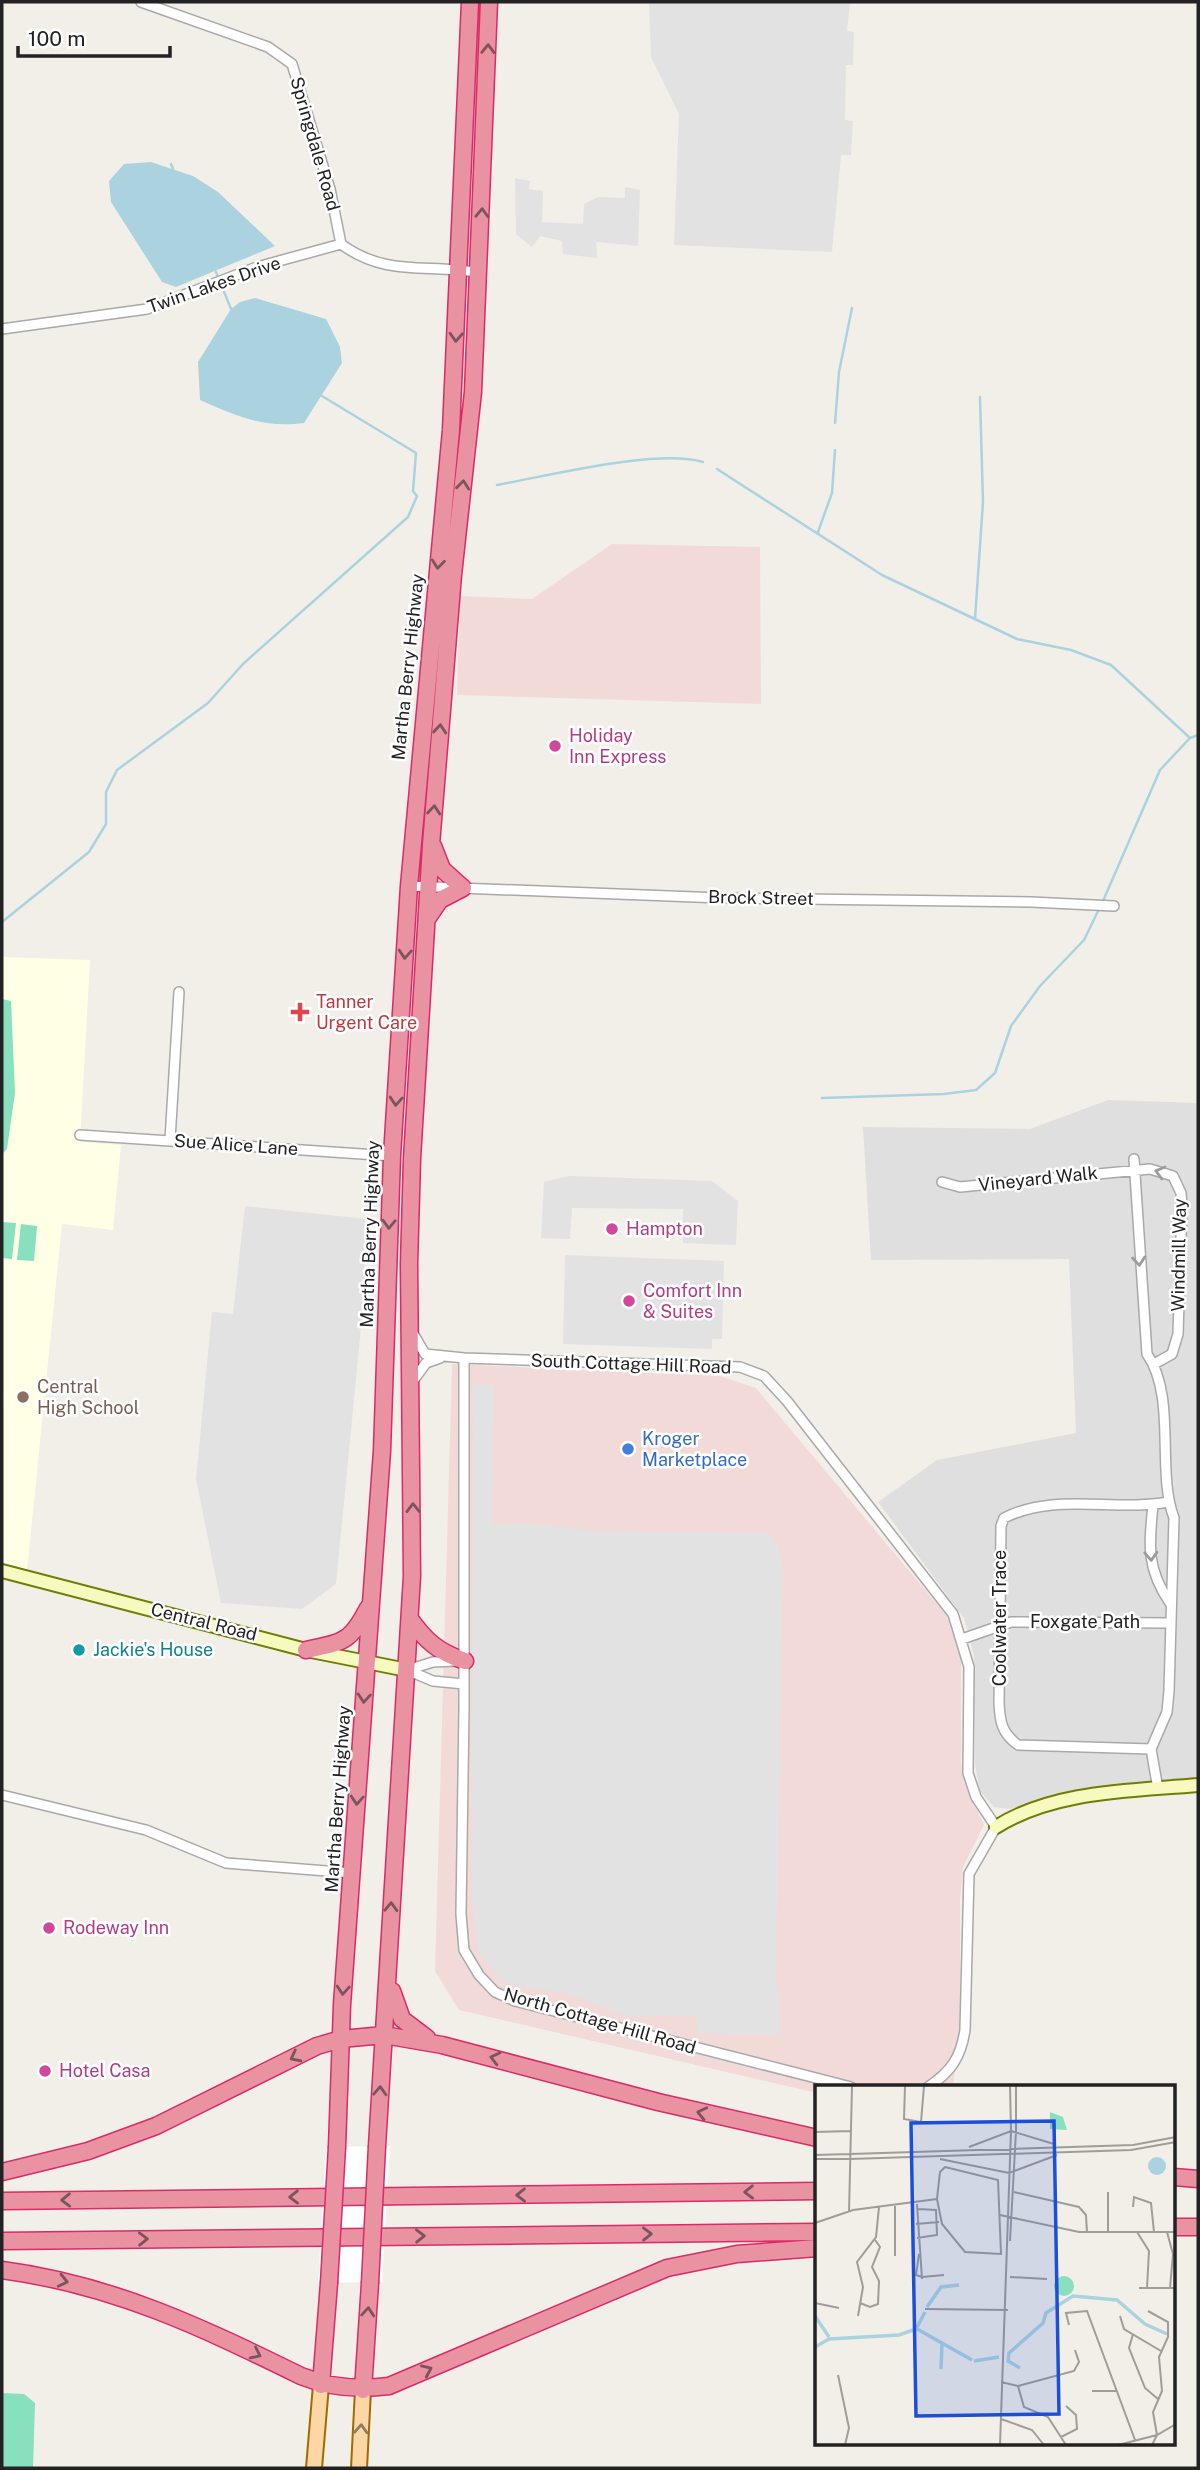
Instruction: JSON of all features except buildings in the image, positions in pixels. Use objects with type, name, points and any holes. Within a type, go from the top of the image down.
[{"type":"highway","name":"Martha Berry Highway","points":[[321,2385],[337,2147],[341,2039],[382,1451],[392,1156],[409,886],[451,430],[470,2]]},
{"type":"highway","name":"Martha Berry Highway","points":[[363,2390],[410,1619],[413,1543],[410,1327],[412,1159],[431,839],[453,575],[473,393],[489,2]]},
{"type":"highway","points":[[425,922],[440,900],[463,888],[442,869],[431,839]]},
{"type":"highway","points":[[392,1156],[412,1159]]},
{"type":"highway","points":[[306,1650],[343,1643],[351,1637],[370,1602]]},
{"type":"highway","points":[[410,1619],[427,1642],[440,1653],[465,1661]]},
{"type":"highway","points":[[388,1975],[402,2019],[418,2033],[442,2045]]},
{"type":"highway","points":[[2,2172],[88,2151],[156,2126],[317,2046],[341,2039],[384,2035],[442,2045],[659,2102],[815,2138]]},
{"type":"highway","points":[[1176,2176],[1198,2179]]},
{"type":"highway","points":[[1176,2188],[1198,2188]]},
{"type":"highway","points":[[2,2201],[815,2192]]},
{"type":"highway","points":[[1176,2227],[1198,2227]]},
{"type":"highway","points":[[2,2241],[815,2232]]},
{"type":"highway","points":[[2,2270],[73,2283],[161,2310],[321,2385],[363,2390],[389,2386],[667,2268],[737,2254],[815,2248]]},
{"type":"main road","name":"Martha Berry Highway","points":[[314,2468],[321,2385]]},
{"type":"main road","name":"Martha Berry Highway","points":[[359,2468],[363,2390]]},
{"type":"street","name":"Springdale Road","points":[[141,2],[268,47],[292,64],[330,189],[341,244]]},
{"type":"street","points":[[341,244],[361,259],[385,266],[460,269],[480,273]]},
{"type":"street","name":"Twin Lakes Drive","points":[[2,329],[147,310],[257,267],[341,244]]},
{"type":"street","name":"Brock Street","points":[[409,886],[721,898],[1031,902],[1114,906]]},
{"type":"street","points":[[170,1140],[179,992]]},
{"type":"street","name":"Sue Alice Lane","points":[[80,1135],[392,1156]]},
{"type":"street","name":"Vineyard Walk","points":[[942,1182],[960,1187],[1134,1164]]},
{"type":"street","name":"Windmill Way","points":[[1150,1749],[1167,1712],[1174,1518],[1168,1502],[1166,1427],[1154,1364],[1147,1354],[1134,1164],[1164,1171],[1173,1176],[1181,1193],[1178,1334],[1172,1354],[1154,1364]]},
{"type":"street","points":[[410,1327],[425,1353],[442,1357]]},
{"type":"street","points":[[411,1385],[425,1363],[442,1357]]},
{"type":"street","name":"South Cottage Hill Road","points":[[442,1357],[740,1367],[764,1376],[850,1480],[953,1614],[968,1667],[968,1773],[976,1797],[996,1827]]},
{"type":"street","points":[[464,1358],[464,1684]]},
{"type":"street","name":"Coolwater Trace","points":[[1150,1749],[1018,1745],[1006,1737],[1000,1725],[1000,1542],[1004,1518],[1014,1513],[1072,1503],[1153,1505],[1168,1502]]},
{"type":"street","name":"Windmill Way","points":[[1153,1505],[1150,1562],[1156,1581],[1170,1603]]},
{"type":"street","name":"Central Road","points":[[2,1572],[306,1650],[407,1670],[433,1682],[464,1684]]},
{"type":"street","name":"Foxgate Path","points":[[962,1639],[1011,1622],[1170,1623]]},
{"type":"street","name":"Central Road","points":[[407,1670],[433,1662],[465,1661]]},
{"type":"street","name":"North Cottage Hill Road","points":[[464,1684],[461,1914],[464,1950],[479,1975],[495,1992],[515,2001],[843,2085]]},
{"type":"street","points":[[1150,1749],[1158,1789]]},
{"type":"street","points":[[931,2085],[942,2077],[962,2050],[965,2030],[969,1874],[996,1827],[1015,1815],[1047,1803],[1198,1786]]},
{"type":"street","points":[[2,1795],[146,1830],[208,1858],[226,1863],[352,1873]]},
{"type":"shaded area","points":[[649,2],[850,2],[847,31],[854,32],[853,65],[846,65],[845,120],[853,121],[851,155],[841,155],[832,252],[674,245],[679,114],[651,57]]},
{"type":"shaded area","points":[[515,178],[530,181],[529,189],[543,191],[542,222],[583,224],[584,204],[598,197],[625,198],[625,187],[640,190],[638,246],[596,242],[597,258],[563,254],[562,241],[540,236],[532,247],[516,234]]},
{"type":"shaded area","points":[[612,544],[760,547],[761,704],[457,695],[460,596],[532,599]]},
{"type":"shaded area","name":"Central High School","points":[[2,957],[90,960],[80,1142],[121,1145],[113,1230],[62,1224],[27,1571],[2,1564]]},
{"type":"shaded area","points":[[1108,1100],[1198,1103],[1198,1781],[1050,1796],[1010,1809],[994,1807],[980,1791],[975,1765],[974,1656],[964,1618],[878,1502],[937,1460],[1076,1433],[1069,1259],[871,1260],[863,1127],[1030,1129]]},
{"type":"shaded area","points":[[569,1176],[712,1181],[738,1201],[736,1245],[683,1243],[683,1209],[572,1208],[570,1239],[541,1238],[544,1182]]},
{"type":"shaded area","points":[[245,1206],[367,1219],[360,1338],[336,1584],[302,1609],[221,1603],[196,1479],[212,1312],[233,1314]]},
{"type":"shaded area","points":[[565,1255],[724,1261],[722,1339],[712,1339],[712,1349],[563,1344]]},
{"type":"shaded area","points":[[452,1364],[720,1376],[756,1388],[947,1616],[961,1657],[961,1761],[964,1781],[984,1825],[963,1867],[960,1900],[960,2026],[953,2085],[815,2085],[815,2093],[459,2010],[435,1971]]},
{"type":"shaded area","points":[[473,1385],[494,1385],[492,1525],[523,1523],[590,1531],[768,1533],[777,1544],[783,1569],[776,1989],[779,1991],[780,2035],[698,2033],[697,2016],[629,2016],[566,1993],[506,1984],[479,1954],[472,1899]]},
{"type":"green space","points":[[2,999],[11,1001],[15,1093],[7,1149],[2,1154]]},
{"type":"green space","points":[[2,1222],[16,1223],[12,1259],[2,1258]]},
{"type":"green space","points":[[21,1224],[37,1226],[34,1261],[17,1260]]},
{"type":"green space","points":[[2,2393],[24,2394],[35,2403],[33,2468],[2,2468]]},
{"type":"water","points":[[151,162],[193,176],[218,192],[275,246],[176,287],[162,282],[111,202],[109,181],[124,164]]},
{"type":"water","points":[[255,298],[326,319],[340,347],[342,363],[304,423],[276,424],[251,420],[200,400],[198,362],[231,309],[240,302]]},
{"type":"pier","points":[[390,2146],[382,2282],[318,2283],[326,2147]]},
{"type":"waterway","points":[[171,164],[173,169]]},
{"type":"waterway","points":[[216,272],[231,309]]},
{"type":"waterway","points":[[835,423],[839,372],[852,308]]},
{"type":"waterway","points":[[2,922],[89,852],[106,824],[106,792],[117,770],[208,703],[243,664],[408,517],[417,496],[413,491],[416,453],[322,396]]},
{"type":"waterway","points":[[975,619],[983,502],[980,397]]},
{"type":"waterway","points":[[818,532],[832,493],[835,450]]},
{"type":"waterway","points":[[497,485],[631,461],[659,458],[703,462]]},
{"type":"waterway","points":[[717,469],[882,575],[1017,639],[1071,650],[1111,665],[1190,738]]},
{"type":"waterway","points":[[1103,901],[1160,770],[1190,738],[1198,735]]},
{"type":"waterway","points":[[822,1098],[944,1094],[976,1090],[995,1073],[1011,1026],[1040,986],[1084,940],[1100,907]]},
{"type":"place","name":"Holiday Inn Express","points":[[555,746]]},
{"type":"place","name":"Tanner Urgent Care","points":[[300,1012]]},
{"type":"place","name":"Hampton","points":[[612,1229]]},
{"type":"place","name":"Comfort Inn & Suites","points":[[629,1301]]},
{"type":"place","name":"Central High School","points":[[23,1397]]},
{"type":"place","name":"Kroger Marketplace","points":[[628,1449]]},
{"type":"place","name":"Jackie's House","points":[[79,1650]]},
{"type":"place","name":"Rodeway Inn","points":[[49,1928]]},
{"type":"place","name":"Hotel Casa","points":[[45,2071]]}]
